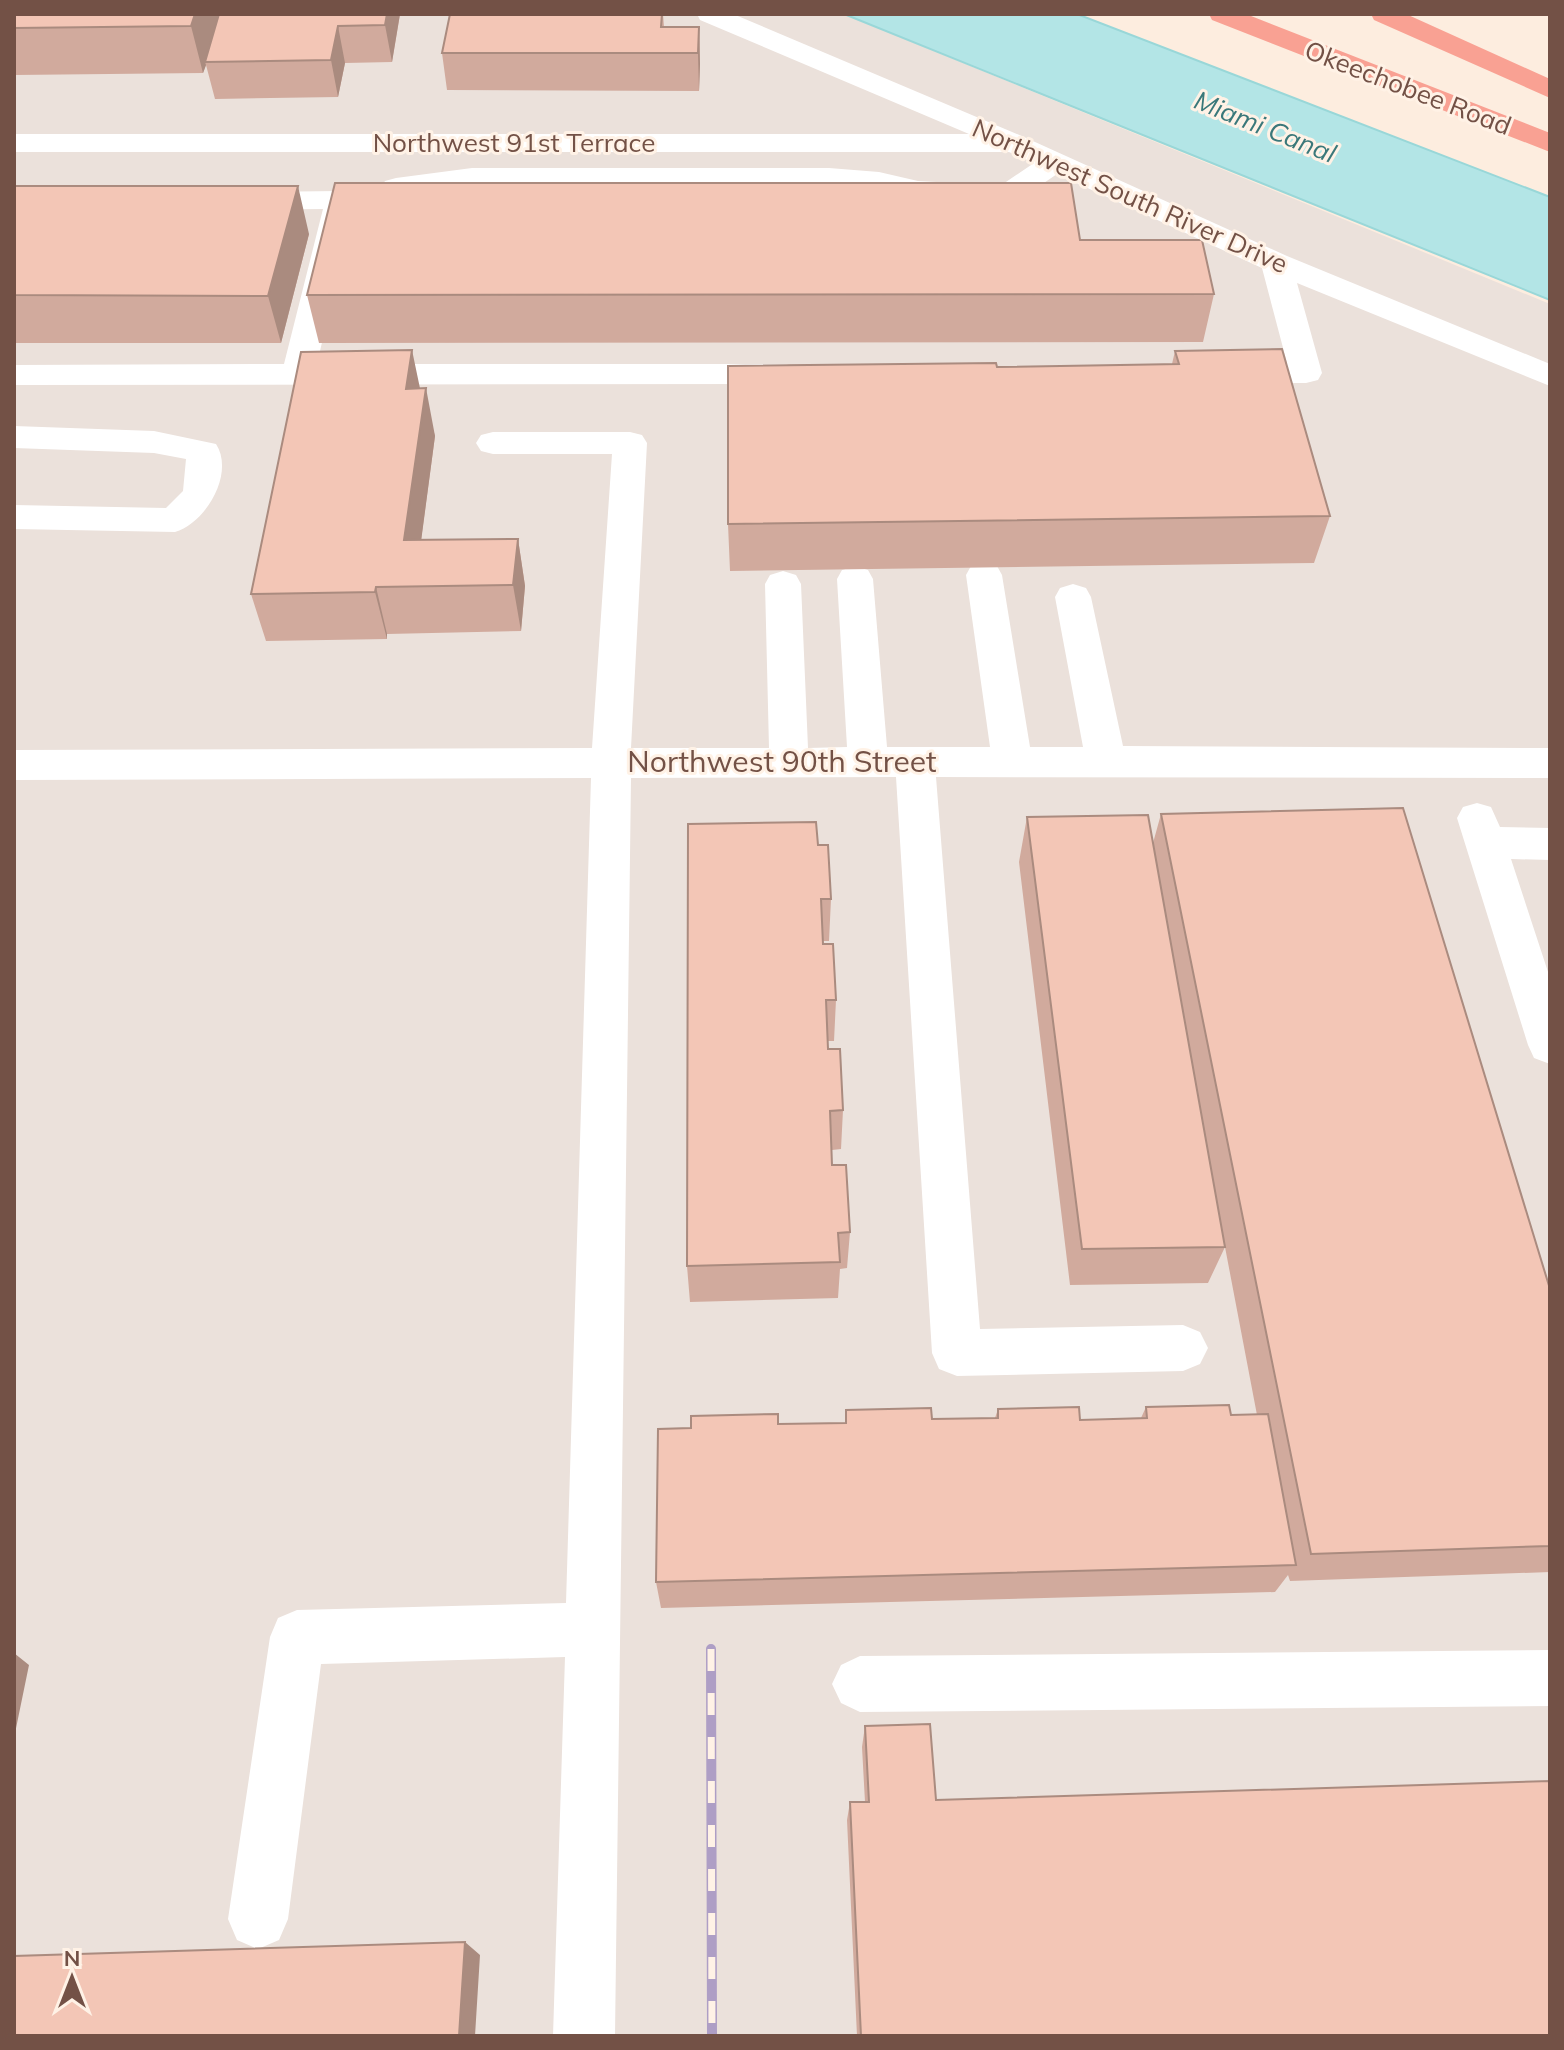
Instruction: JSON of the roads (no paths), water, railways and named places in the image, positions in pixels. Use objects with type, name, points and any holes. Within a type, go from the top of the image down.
[{"type":"highway","name":"Okeechobee Road","points":[[1222,14],[1550,143]]},
{"type":"highway","points":[[1385,14],[1550,77]]},
{"type":"highway","points":[[1385,14],[1550,90]]},
{"type":"street","name":"Northwest South River Drive","points":[[710,14],[1014,143],[1276,263],[1550,376]]},
{"type":"street","name":"Northwest 91st Terrace","points":[[14,143],[1014,143]]},
{"type":"street","points":[[396,187],[413,143]]},
{"type":"street","points":[[679,177],[682,143]]},
{"type":"street","points":[[216,201],[340,200],[396,187],[472,177],[829,177],[879,181],[918,190],[992,194],[1011,192],[1055,162]]},
{"type":"street","points":[[298,375],[340,200]]},
{"type":"street","points":[[1196,373],[1306,373],[1276,263]]},
{"type":"street","points":[[14,375],[818,374]]},
{"type":"street","points":[[14,437],[154,442],[204,452],[200,494],[175,520],[14,517]]},
{"type":"street","points":[[493,443],[630,443],[611,762],[584,2036]]},
{"type":"street","points":[[984,575],[1012,761]]},
{"type":"street","points":[[855,579],[868,762]]},
{"type":"street","points":[[783,584],[789,762]]},
{"type":"street","points":[[1073,597],[1106,761]]},
{"type":"street","name":"Northwest 90th Street","points":[[14,765],[1106,761],[1473,805],[1550,763]]},
{"type":"street","points":[[915,762],[957,1353],[1183,1348]]},
{"type":"street","points":[[1473,805],[1550,844]]},
{"type":"street","points":[[1473,805],[1550,1045]]},
{"type":"street","points":[[258,1919],[297,1637],[593,1629]]},
{"type":"street","points":[[860,1684],[1550,1678]]},
{"type":"water","name":"Miami Canal","points":[[844,14],[1077,14],[1550,197],[1550,300]]},
{"type":"railway","points":[[711,1649],[712,2036]]}]
